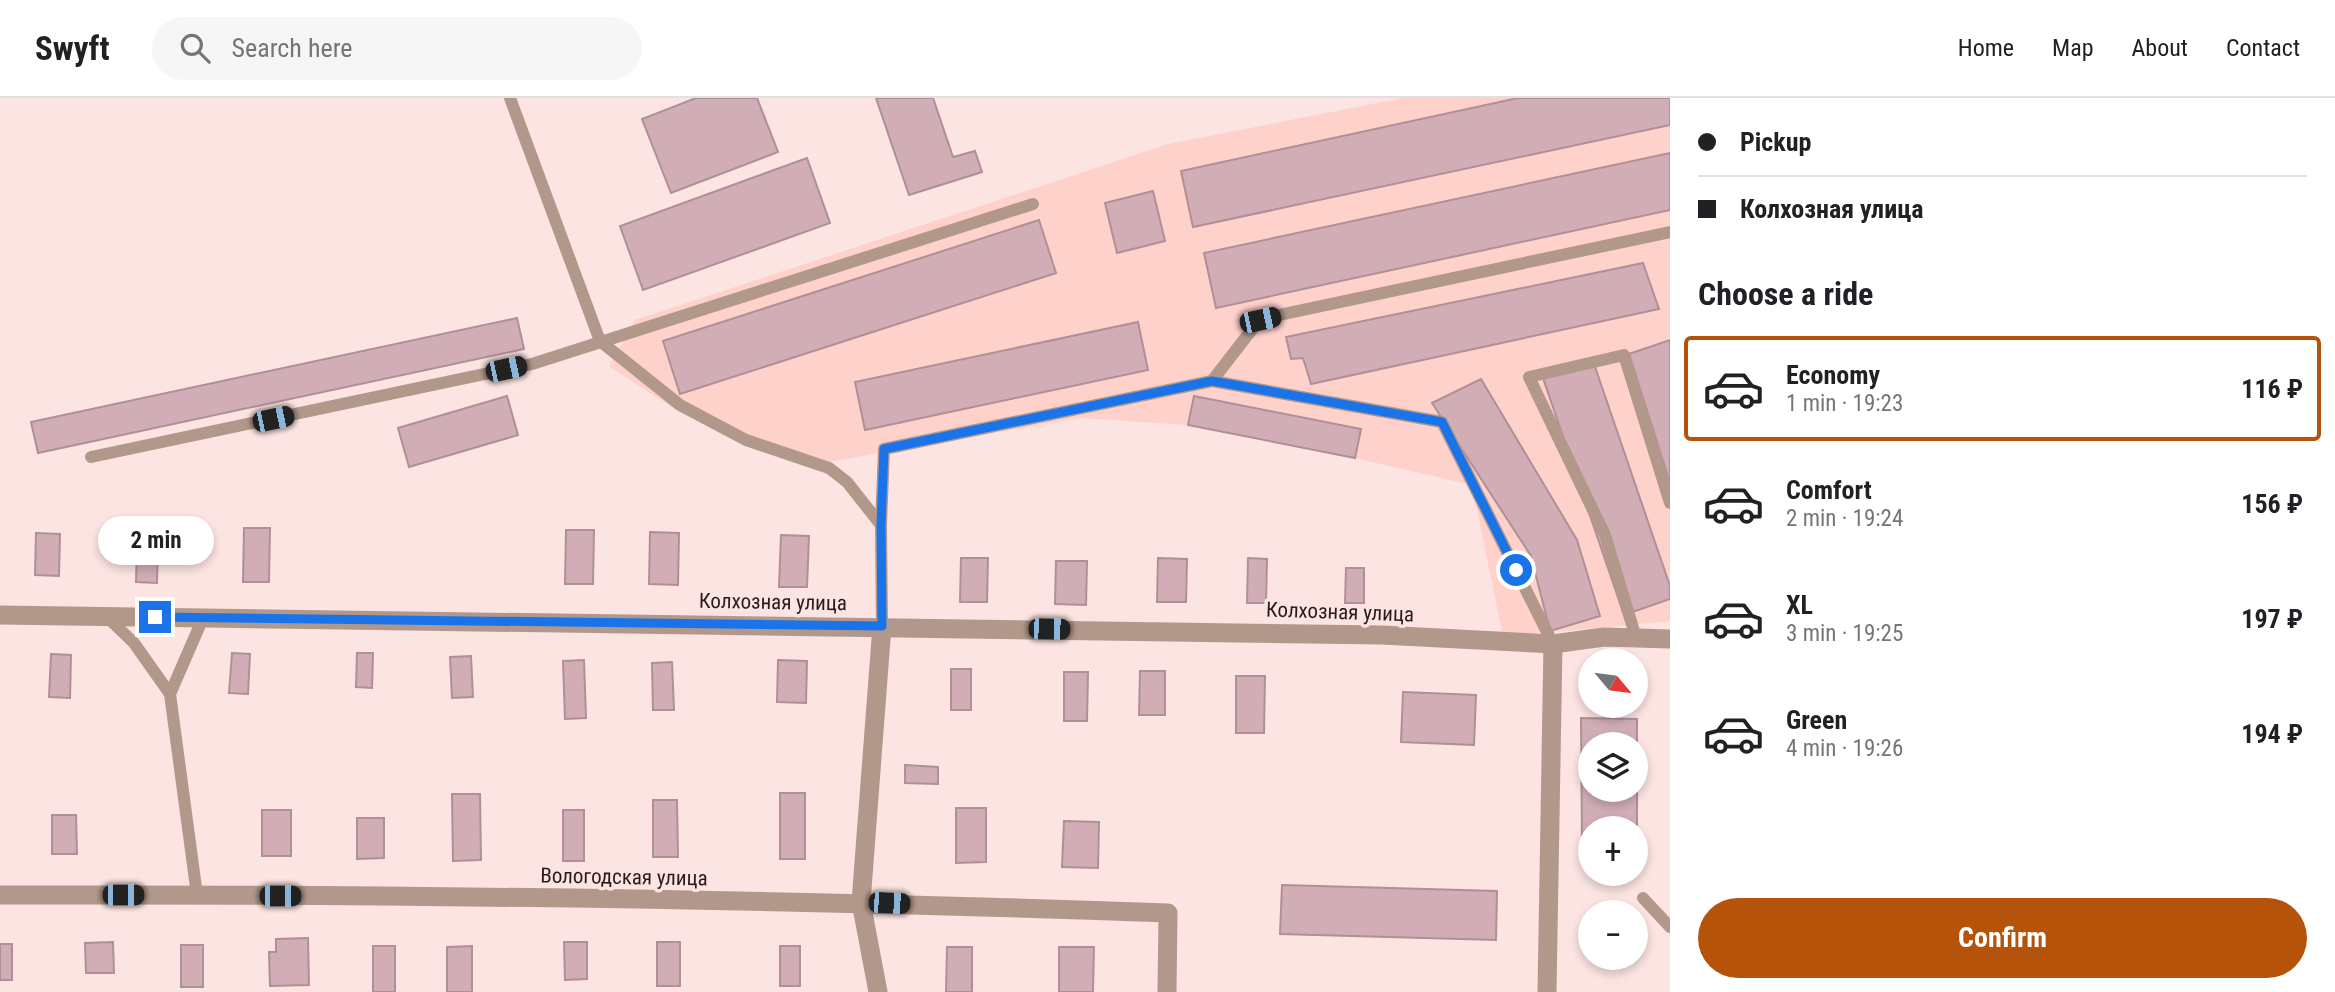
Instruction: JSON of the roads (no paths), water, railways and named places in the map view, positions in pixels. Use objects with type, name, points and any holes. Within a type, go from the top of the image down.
[{"type":"street","name":"Колхозная улица","points":[[0,615],[1382,635],[1553,644],[1604,637],[1670,639]]},
{"type":"street","points":[[878,992],[861,902],[882,626]]},
{"type":"street","points":[[1547,992],[1553,644]]},
{"type":"street","name":"Вологодская улица","points":[[0,895],[861,902],[1168,913],[1167,992]]},
{"type":"lane","points":[[510,98],[600,341],[680,405],[746,440],[829,468],[847,482],[881,525]]},
{"type":"lane","points":[[92,457],[532,364],[1033,204]]},
{"type":"lane","points":[[1212,381],[1260,320],[1670,232]]},
{"type":"lane","points":[[1636,638],[1605,535],[1529,377],[1623,355],[1670,503]]},
{"type":"lane","points":[[882,626],[881,525],[884,449],[1212,381],[1442,422],[1553,644]]},
{"type":"lane","points":[[106,616],[134,643],[170,694],[197,895]]},
{"type":"lane","points":[[170,694],[204,618]]},
{"type":"lane","points":[[1643,898],[1670,927]]}]
